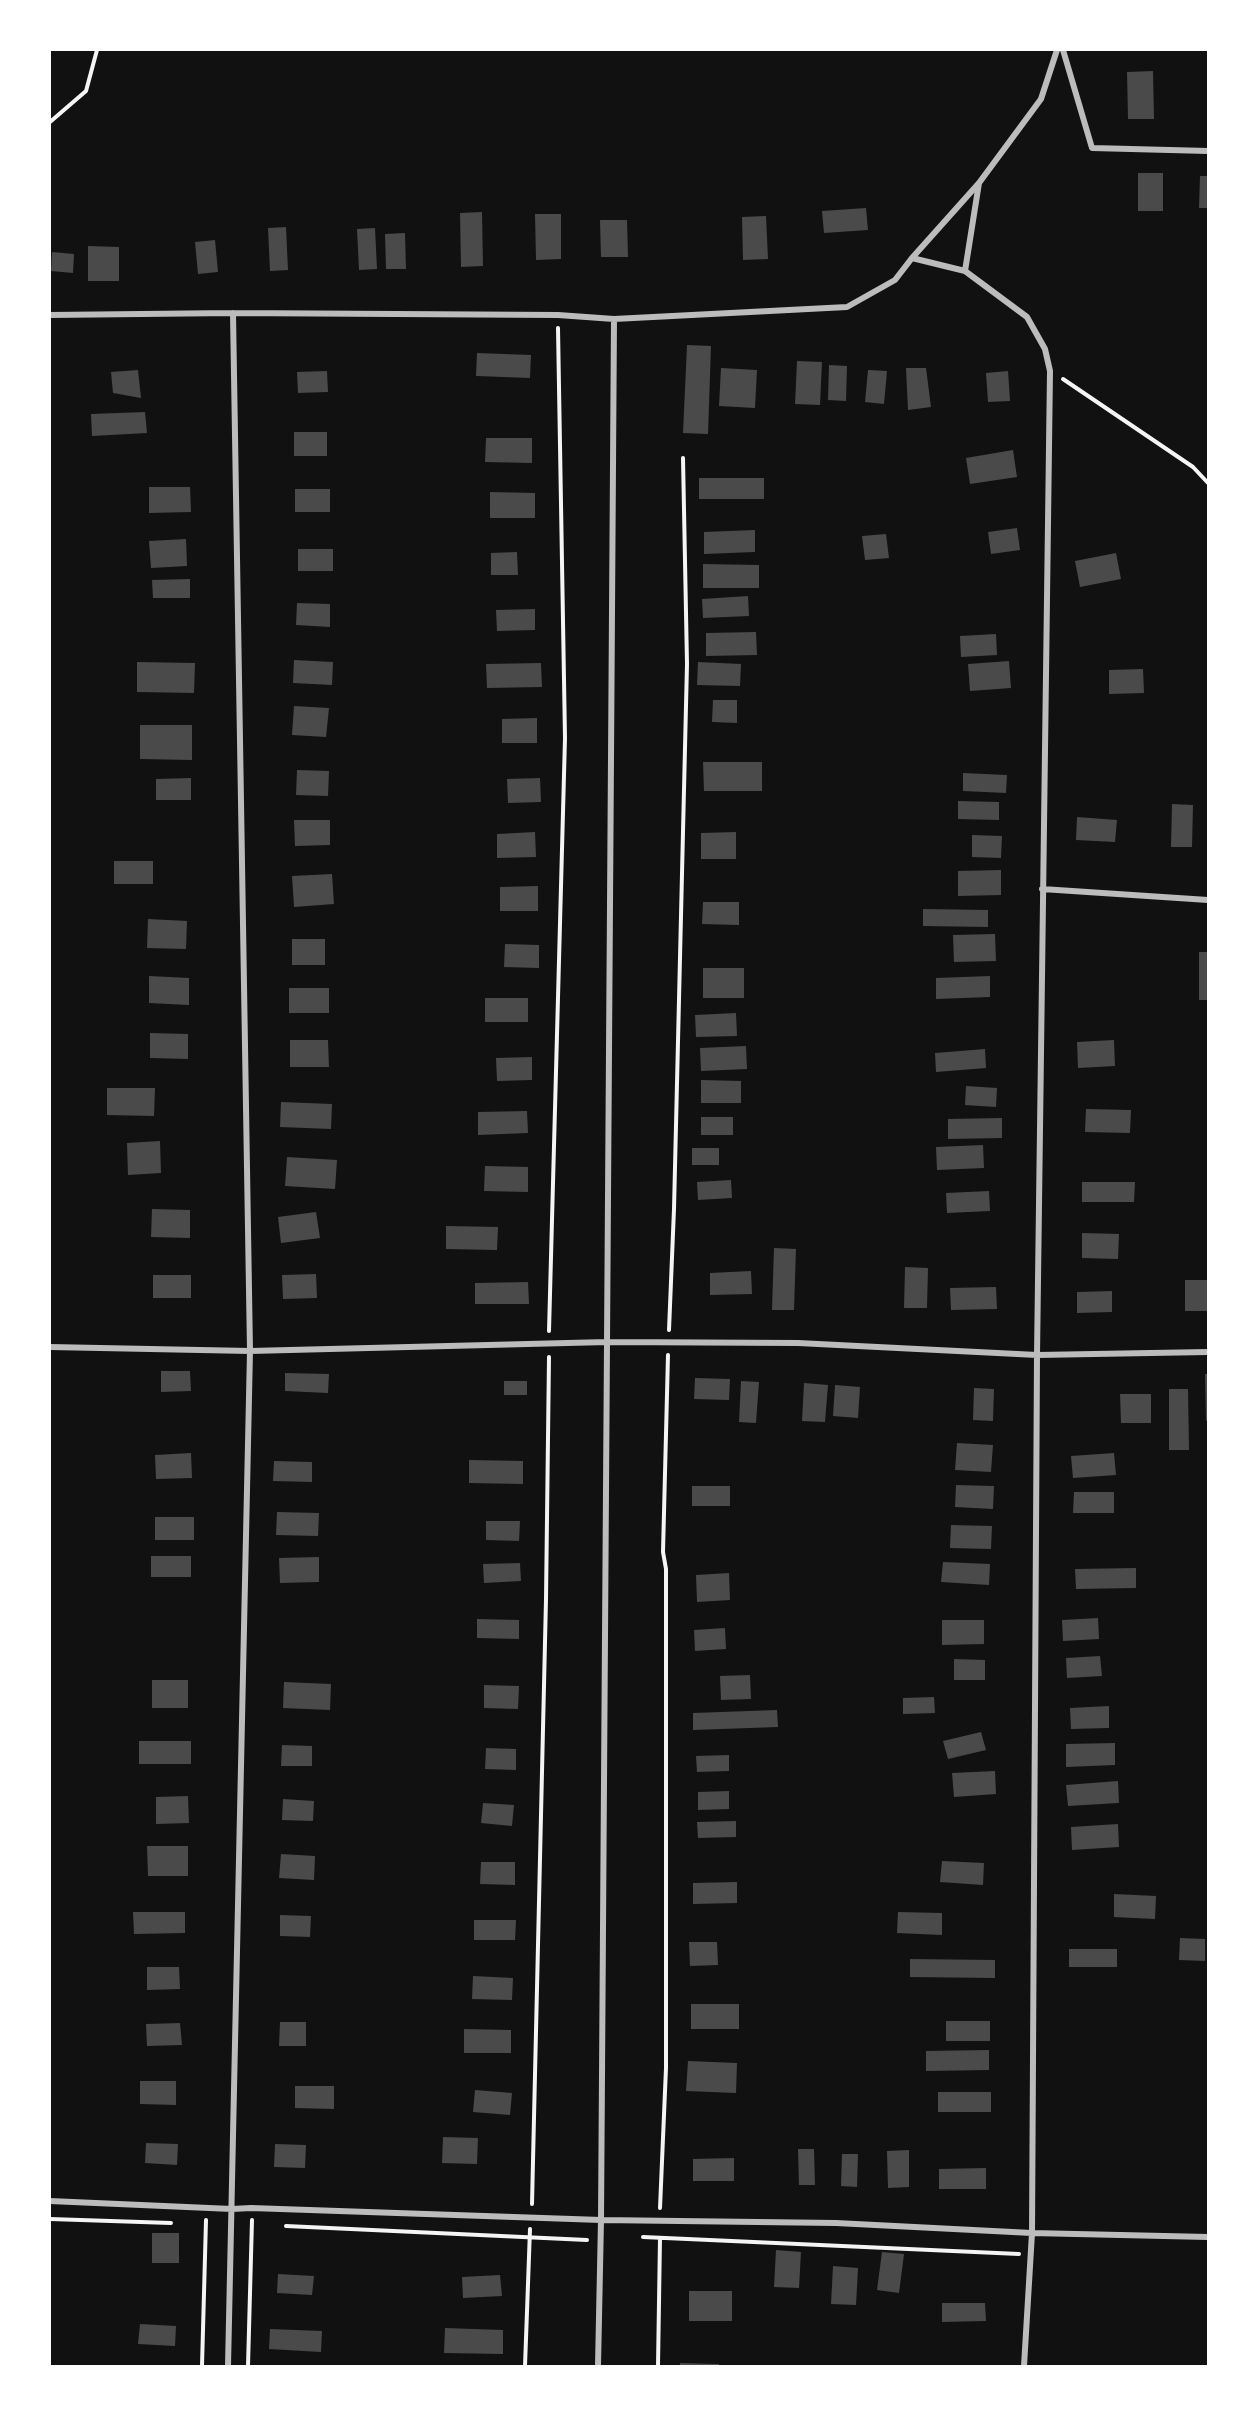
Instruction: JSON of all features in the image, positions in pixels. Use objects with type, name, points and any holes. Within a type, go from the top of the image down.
[{"type":"street","points":[[50,315],[233,313],[558,315],[614,319],[848,308],[895,280],[979,183],[1041,99],[1057,50]]},
{"type":"street","points":[[1063,50],[1092,148],[1209,151]]},
{"type":"street","points":[[965,271],[979,183]]},
{"type":"street","points":[[912,258],[965,271],[1028,317],[1045,350],[1050,371],[1037,1355],[1032,2232],[1024,2367]]},
{"type":"street","points":[[228,2367],[250,1351],[233,313]]},
{"type":"street","points":[[598,2367],[601,2220],[614,319]]},
{"type":"street","points":[[1042,889],[1209,900]]},
{"type":"street","points":[[50,1347],[250,1351],[607,1342],[798,1343],[1037,1355],[1209,1352]]},
{"type":"street","points":[[50,2201],[601,2220],[836,2223],[1209,2237]]},
{"type":"path","points":[[50,122],[86,91],[97,50]]},
{"type":"path","points":[[525,2367],[531,2218],[546,1599],[549,1344],[564,738],[558,315]]},
{"type":"path","points":[[1050,371],[1193,467],[1209,483]]},
{"type":"path","points":[[659,2221],[666,2068],[666,1569],[663,1552],[675,1209],[687,664],[682,458]]},
{"type":"path","points":[[202,2367],[207,2208]]},
{"type":"path","points":[[248,2367],[251,2208]]},
{"type":"path","points":[[50,2219],[173,2223]]},
{"type":"path","points":[[195,2224],[263,2225]]},
{"type":"path","points":[[275,2225],[600,2240]]},
{"type":"path","points":[[636,2237],[1030,2255]]},
{"type":"path","points":[[658,2367],[660,2238]]},
{"type":"building","points":[[1153,71],[1154,119],[1128,119],[1127,72]]},
{"type":"building","points":[[1138,173],[1163,173],[1163,211],[1138,211]]},
{"type":"building","points":[[1200,176],[1208,176],[1208,208],[1199,208]]},
{"type":"building","points":[[866,208],[868,230],[824,233],[822,211]]},
{"type":"building","points":[[482,212],[483,266],[461,267],[460,213]]},
{"type":"building","points":[[535,214],[561,214],[561,259],[536,260]]},
{"type":"building","points":[[766,216],[768,259],[743,260],[742,217]]},
{"type":"building","points":[[600,220],[627,220],[628,257],[601,257]]},
{"type":"building","points":[[286,227],[288,270],[270,271],[268,228]]},
{"type":"building","points":[[375,228],[377,269],[359,270],[357,229]]},
{"type":"building","points":[[405,233],[406,269],[386,269],[385,234]]},
{"type":"building","points":[[215,240],[218,272],[198,274],[195,242]]},
{"type":"building","points":[[88,246],[119,247],[119,281],[88,281]]},
{"type":"building","points":[[52,252],[74,254],[73,273],[51,271]]},
{"type":"building","points":[[687,345],[711,346],[708,434],[683,433]]},
{"type":"building","points":[[477,353],[531,355],[530,378],[476,376]]},
{"type":"building","points":[[797,361],[822,362],[820,405],[795,404]]},
{"type":"building","points":[[829,365],[847,366],[846,401],[828,400]]},
{"type":"building","points":[[721,368],[757,370],[755,408],[719,406]]},
{"type":"building","points":[[906,368],[926,368],[931,407],[908,410]]},
{"type":"building","points":[[138,370],[141,398],[113,393],[111,372]]},
{"type":"building","points":[[868,370],[887,371],[884,404],[865,402]]},
{"type":"building","points":[[327,371],[328,392],[298,393],[297,372]]},
{"type":"building","points":[[1008,371],[1010,401],[988,402],[986,373]]},
{"type":"building","points":[[145,412],[147,433],[92,436],[91,414]]},
{"type":"building","points":[[294,432],[327,432],[327,456],[294,456]]},
{"type":"building","points":[[486,438],[532,438],[532,463],[485,462]]},
{"type":"building","points":[[1013,450],[1017,477],[970,484],[966,458]]},
{"type":"building","points":[[699,478],[764,478],[764,499],[699,499]]},
{"type":"building","points":[[149,487],[190,487],[191,512],[149,513]]},
{"type":"building","points":[[295,489],[330,489],[330,512],[295,512]]},
{"type":"building","points":[[490,492],[535,493],[535,518],[490,518]]},
{"type":"building","points":[[1017,528],[1020,550],[991,554],[988,532]]},
{"type":"building","points":[[755,530],[755,552],[704,554],[704,532]]},
{"type":"building","points":[[886,534],[889,558],[865,560],[862,536]]},
{"type":"building","points":[[186,539],[187,566],[151,568],[149,541]]},
{"type":"building","points":[[298,549],[333,549],[333,571],[298,571]]},
{"type":"building","points":[[517,552],[518,575],[491,575],[491,553]]},
{"type":"building","points":[[1116,553],[1121,579],[1080,587],[1075,561]]},
{"type":"building","points":[[703,564],[759,565],[759,588],[703,588]]},
{"type":"building","points":[[190,579],[190,598],[153,598],[152,580]]},
{"type":"building","points":[[748,596],[749,616],[703,618],[702,599]]},
{"type":"building","points":[[297,603],[330,604],[330,627],[296,625]]},
{"type":"building","points":[[535,609],[535,630],[497,631],[496,610]]},
{"type":"building","points":[[756,632],[757,655],[706,656],[706,633]]},
{"type":"building","points":[[996,634],[997,655],[961,657],[960,636]]},
{"type":"building","points":[[294,660],[333,662],[332,685],[293,683]]},
{"type":"building","points":[[1009,661],[1011,688],[970,691],[968,664]]},
{"type":"building","points":[[137,662],[195,663],[194,693],[137,692]]},
{"type":"building","points":[[698,662],[741,664],[740,686],[697,685]]},
{"type":"building","points":[[541,663],[542,687],[487,688],[486,664]]},
{"type":"building","points":[[1143,669],[1144,693],[1109,694],[1109,670]]},
{"type":"building","points":[[713,700],[737,700],[737,723],[712,722]]},
{"type":"building","points":[[294,706],[329,708],[326,737],[292,735]]},
{"type":"building","points":[[537,718],[537,743],[502,743],[502,719]]},
{"type":"building","points":[[140,725],[192,725],[192,760],[140,759]]},
{"type":"building","points":[[703,762],[762,762],[762,791],[704,791]]},
{"type":"building","points":[[297,770],[329,771],[328,796],[296,795]]},
{"type":"building","points":[[963,773],[1007,775],[1006,793],[963,791]]},
{"type":"building","points":[[191,778],[191,800],[156,800],[156,779]]},
{"type":"building","points":[[540,778],[541,802],[508,803],[507,779]]},
{"type":"building","points":[[958,801],[999,802],[999,820],[958,819]]},
{"type":"building","points":[[1172,804],[1193,805],[1192,847],[1171,847]]},
{"type":"building","points":[[1077,817],[1117,820],[1115,842],[1076,840]]},
{"type":"building","points":[[294,820],[330,820],[330,845],[295,846]]},
{"type":"building","points":[[535,832],[536,857],[497,858],[497,834]]},
{"type":"building","points":[[736,832],[736,859],[701,859],[701,833]]},
{"type":"building","points":[[972,835],[1002,836],[1001,858],[972,857]]},
{"type":"building","points":[[114,861],[153,861],[153,884],[114,884]]},
{"type":"building","points":[[1001,870],[1001,895],[958,896],[958,871]]},
{"type":"building","points":[[332,874],[334,904],[294,907],[292,876]]},
{"type":"building","points":[[538,886],[538,911],[500,911],[500,887]]},
{"type":"building","points":[[703,902],[739,902],[739,925],[702,924]]},
{"type":"building","points":[[923,909],[988,910],[988,927],[923,926]]},
{"type":"building","points":[[148,919],[187,921],[186,949],[147,948]]},
{"type":"building","points":[[995,934],[996,961],[954,962],[953,935]]},
{"type":"building","points":[[292,939],[325,939],[325,965],[292,965]]},
{"type":"building","points":[[505,944],[539,945],[539,968],[504,967]]},
{"type":"building","points":[[1199,952],[1208,952],[1208,1000],[1199,1000]]},
{"type":"building","points":[[703,968],[744,968],[744,998],[703,998]]},
{"type":"building","points":[[149,976],[189,978],[189,1005],[149,1003]]},
{"type":"building","points":[[990,976],[990,997],[936,999],[936,978]]},
{"type":"building","points":[[289,988],[329,988],[329,1013],[289,1013]]},
{"type":"building","points":[[485,998],[528,998],[528,1022],[485,1022]]},
{"type":"building","points":[[736,1013],[737,1036],[696,1037],[695,1015]]},
{"type":"building","points":[[150,1033],[188,1034],[188,1059],[150,1058]]},
{"type":"building","points":[[290,1040],[328,1040],[329,1067],[290,1067]]},
{"type":"building","points":[[1114,1040],[1115,1066],[1078,1068],[1077,1042]]},
{"type":"building","points":[[746,1046],[747,1069],[701,1071],[700,1048]]},
{"type":"building","points":[[985,1049],[986,1068],[936,1072],[935,1053]]},
{"type":"building","points":[[532,1057],[532,1080],[497,1081],[496,1058]]},
{"type":"building","points":[[701,1080],[741,1081],[741,1103],[701,1103]]},
{"type":"building","points":[[966,1086],[997,1088],[996,1107],[965,1105]]},
{"type":"building","points":[[107,1088],[155,1088],[154,1116],[107,1115]]},
{"type":"building","points":[[281,1102],[332,1104],[331,1129],[280,1127]]},
{"type":"building","points":[[1086,1109],[1131,1110],[1130,1133],[1085,1132]]},
{"type":"building","points":[[527,1111],[528,1133],[478,1135],[478,1112]]},
{"type":"building","points":[[701,1117],[733,1117],[733,1135],[701,1135]]},
{"type":"building","points":[[1002,1118],[1002,1138],[948,1139],[948,1119]]},
{"type":"building","points":[[160,1141],[161,1173],[128,1175],[127,1143]]},
{"type":"building","points":[[983,1145],[984,1168],[937,1170],[936,1147]]},
{"type":"building","points":[[692,1148],[719,1148],[719,1165],[692,1165]]},
{"type":"building","points":[[287,1157],[337,1160],[335,1189],[285,1186]]},
{"type":"building","points":[[485,1166],[528,1167],[528,1192],[484,1191]]},
{"type":"building","points":[[731,1180],[732,1198],[698,1200],[697,1182]]},
{"type":"building","points":[[1082,1182],[1135,1182],[1134,1202],[1082,1202]]},
{"type":"building","points":[[989,1191],[990,1211],[947,1213],[946,1193]]},
{"type":"building","points":[[152,1209],[190,1210],[190,1238],[151,1237]]},
{"type":"building","points":[[316,1212],[320,1238],[281,1243],[278,1217]]},
{"type":"building","points":[[446,1226],[498,1227],[497,1250],[446,1249]]},
{"type":"building","points":[[1082,1233],[1119,1234],[1118,1259],[1082,1258]]},
{"type":"building","points":[[774,1248],[796,1249],[794,1310],[772,1310]]},
{"type":"building","points":[[905,1267],[928,1268],[927,1308],[904,1308]]},
{"type":"building","points":[[751,1271],[752,1294],[710,1295],[710,1273]]},
{"type":"building","points":[[316,1274],[317,1298],[283,1299],[282,1275]]},
{"type":"building","points":[[153,1275],[191,1275],[191,1298],[153,1298]]},
{"type":"building","points":[[1185,1280],[1208,1280],[1208,1311],[1185,1311]]},
{"type":"building","points":[[528,1282],[529,1304],[475,1304],[475,1283]]},
{"type":"building","points":[[996,1287],[997,1309],[951,1310],[950,1288]]},
{"type":"building","points":[[1112,1291],[1112,1312],[1077,1313],[1077,1292]]},
{"type":"building","points":[[161,1371],[190,1371],[191,1391],[161,1392]]},
{"type":"building","points":[[285,1373],[329,1374],[328,1393],[285,1391]]},
{"type":"building","points":[[1205,1374],[1208,1374],[1208,1420],[1206,1421]]},
{"type":"building","points":[[695,1378],[730,1379],[729,1400],[694,1399]]},
{"type":"building","points":[[504,1381],[527,1381],[527,1395],[504,1395]]},
{"type":"building","points":[[741,1381],[759,1382],[756,1423],[739,1422]]},
{"type":"building","points":[[804,1383],[828,1385],[825,1422],[802,1421]]},
{"type":"building","points":[[835,1385],[860,1387],[858,1418],[833,1416]]},
{"type":"building","points":[[974,1388],[994,1389],[993,1421],[973,1420]]},
{"type":"building","points":[[1169,1389],[1188,1389],[1189,1450],[1169,1450]]},
{"type":"building","points":[[1120,1394],[1151,1394],[1151,1423],[1121,1423]]},
{"type":"building","points":[[957,1443],[993,1445],[991,1472],[955,1470]]},
{"type":"building","points":[[191,1453],[192,1478],[156,1479],[155,1455]]},
{"type":"building","points":[[1114,1453],[1116,1475],[1073,1478],[1071,1456]]},
{"type":"building","points":[[469,1460],[523,1461],[523,1484],[469,1483]]},
{"type":"building","points":[[274,1461],[312,1462],[312,1482],[273,1481]]},
{"type":"building","points":[[956,1485],[994,1486],[993,1509],[955,1507]]},
{"type":"building","points":[[692,1486],[730,1486],[730,1506],[692,1506]]},
{"type":"building","points":[[1074,1492],[1114,1492],[1114,1513],[1073,1513]]},
{"type":"building","points":[[277,1512],[319,1513],[318,1536],[276,1535]]},
{"type":"building","points":[[155,1517],[194,1517],[194,1540],[155,1540]]},
{"type":"building","points":[[486,1521],[520,1521],[519,1541],[486,1540]]},
{"type":"building","points":[[951,1525],[992,1526],[991,1549],[950,1548]]},
{"type":"building","points":[[151,1556],[191,1556],[191,1577],[151,1577]]},
{"type":"building","points":[[319,1557],[319,1582],[280,1583],[279,1558]]},
{"type":"building","points":[[943,1562],[990,1564],[989,1585],[941,1582]]},
{"type":"building","points":[[520,1563],[521,1581],[484,1583],[483,1564]]},
{"type":"building","points":[[1136,1568],[1136,1588],[1076,1589],[1075,1569]]},
{"type":"building","points":[[729,1573],[730,1600],[697,1602],[696,1575]]},
{"type":"building","points":[[1098,1618],[1099,1639],[1063,1641],[1062,1620]]},
{"type":"building","points":[[477,1619],[519,1620],[519,1639],[477,1638]]},
{"type":"building","points":[[942,1620],[984,1620],[984,1644],[942,1645]]},
{"type":"building","points":[[725,1628],[726,1649],[695,1651],[694,1630]]},
{"type":"building","points":[[1100,1656],[1102,1676],[1067,1678],[1066,1658]]},
{"type":"building","points":[[954,1659],[985,1660],[985,1680],[954,1680]]},
{"type":"building","points":[[750,1675],[751,1699],[721,1700],[720,1676]]},
{"type":"building","points":[[152,1680],[188,1680],[188,1708],[152,1708]]},
{"type":"building","points":[[284,1682],[331,1684],[330,1710],[283,1708]]},
{"type":"building","points":[[484,1685],[519,1686],[518,1709],[484,1708]]},
{"type":"building","points":[[934,1697],[935,1713],[903,1714],[903,1698]]},
{"type":"building","points":[[1109,1706],[1109,1728],[1071,1729],[1070,1708]]},
{"type":"building","points":[[777,1710],[778,1727],[693,1730],[693,1713]]},
{"type":"building","points":[[981,1732],[986,1750],[948,1759],[943,1741]]},
{"type":"building","points":[[139,1741],[191,1741],[191,1764],[139,1764]]},
{"type":"building","points":[[1115,1743],[1115,1765],[1066,1767],[1066,1744]]},
{"type":"building","points":[[282,1745],[312,1746],[312,1766],[281,1766]]},
{"type":"building","points":[[486,1748],[516,1749],[516,1770],[485,1769]]},
{"type":"building","points":[[729,1755],[729,1771],[697,1772],[696,1756]]},
{"type":"building","points":[[995,1771],[996,1794],[954,1797],[952,1773]]},
{"type":"building","points":[[1118,1781],[1119,1803],[1068,1806],[1066,1785]]},
{"type":"building","points":[[729,1791],[729,1809],[698,1810],[698,1792]]},
{"type":"building","points":[[188,1796],[189,1823],[156,1824],[156,1797]]},
{"type":"building","points":[[283,1799],[314,1801],[313,1821],[282,1820]]},
{"type":"building","points":[[483,1803],[514,1805],[512,1826],[481,1823]]},
{"type":"building","points":[[736,1821],[736,1837],[698,1838],[697,1822]]},
{"type":"building","points":[[1118,1824],[1119,1847],[1072,1850],[1071,1827]]},
{"type":"building","points":[[147,1846],[188,1846],[188,1876],[148,1876]]},
{"type":"building","points":[[281,1854],[315,1856],[314,1880],[279,1878]]},
{"type":"building","points":[[942,1861],[984,1863],[983,1885],[940,1882]]},
{"type":"building","points":[[481,1862],[515,1862],[515,1885],[480,1884]]},
{"type":"building","points":[[737,1882],[737,1903],[693,1904],[693,1883]]},
{"type":"building","points":[[1114,1894],[1156,1896],[1155,1919],[1114,1917]]},
{"type":"building","points":[[133,1912],[185,1912],[185,1933],[134,1934]]},
{"type":"building","points":[[898,1912],[942,1913],[942,1935],[897,1933]]},
{"type":"building","points":[[280,1915],[311,1916],[310,1937],[280,1936]]},
{"type":"building","points":[[474,1920],[516,1920],[515,1940],[474,1940]]},
{"type":"building","points":[[1180,1938],[1205,1939],[1205,1961],[1179,1960]]},
{"type":"building","points":[[689,1942],[717,1942],[718,1965],[690,1966]]},
{"type":"building","points":[[1069,1949],[1117,1949],[1117,1967],[1069,1967]]},
{"type":"building","points":[[910,1959],[995,1960],[995,1978],[910,1977]]},
{"type":"building","points":[[147,1967],[179,1967],[180,1989],[147,1990]]},
{"type":"building","points":[[473,1976],[513,1978],[512,2000],[472,1999]]},
{"type":"building","points":[[691,2004],[739,2004],[739,2029],[691,2029]]},
{"type":"building","points":[[946,2021],[990,2021],[990,2041],[946,2041]]},
{"type":"building","points":[[280,2022],[306,2022],[306,2046],[279,2046]]},
{"type":"building","points":[[180,2023],[182,2045],[147,2046],[146,2024]]},
{"type":"building","points":[[464,2029],[511,2030],[511,2053],[464,2053]]},
{"type":"building","points":[[989,2050],[989,2070],[926,2071],[926,2051]]},
{"type":"building","points":[[688,2061],[737,2063],[736,2093],[686,2091]]},
{"type":"building","points":[[140,2081],[176,2081],[176,2105],[140,2104]]},
{"type":"building","points":[[295,2086],[334,2086],[334,2109],[295,2108]]},
{"type":"building","points":[[475,2090],[512,2093],[510,2115],[473,2112]]},
{"type":"building","points":[[938,2092],[991,2092],[991,2112],[938,2112]]},
{"type":"building","points":[[443,2137],[478,2138],[477,2164],[442,2163]]},
{"type":"building","points":[[146,2143],[178,2144],[177,2165],[145,2163]]},
{"type":"building","points":[[275,2144],[306,2145],[305,2168],[274,2167]]},
{"type":"building","points":[[798,2149],[814,2149],[815,2185],[799,2185]]},
{"type":"building","points":[[909,2150],[909,2187],[888,2188],[887,2151]]},
{"type":"building","points":[[842,2154],[858,2154],[857,2187],[841,2186]]},
{"type":"building","points":[[734,2158],[734,2181],[693,2181],[693,2159]]},
{"type":"building","points":[[986,2168],[986,2189],[939,2189],[939,2169]]},
{"type":"building","points":[[152,2233],[179,2233],[179,2263],[152,2263]]},
{"type":"building","points":[[776,2250],[801,2252],[799,2288],[774,2287]]},
{"type":"building","points":[[882,2252],[904,2254],[899,2293],[877,2290]]},
{"type":"building","points":[[833,2266],[858,2268],[856,2305],[831,2304]]},
{"type":"building","points":[[278,2274],[314,2276],[312,2295],[277,2293]]},
{"type":"building","points":[[500,2275],[502,2296],[463,2298],[462,2277]]},
{"type":"building","points":[[689,2291],[732,2291],[732,2321],[689,2321]]},
{"type":"building","points":[[942,2303],[985,2303],[986,2321],[942,2322]]},
{"type":"building","points":[[140,2324],[176,2326],[175,2346],[138,2344]]},
{"type":"building","points":[[445,2328],[503,2330],[503,2354],[444,2353]]},
{"type":"building","points":[[270,2329],[322,2331],[321,2352],[269,2349]]},
{"type":"building","points":[[680,2363],[719,2364],[719,2366],[680,2366]]}]
